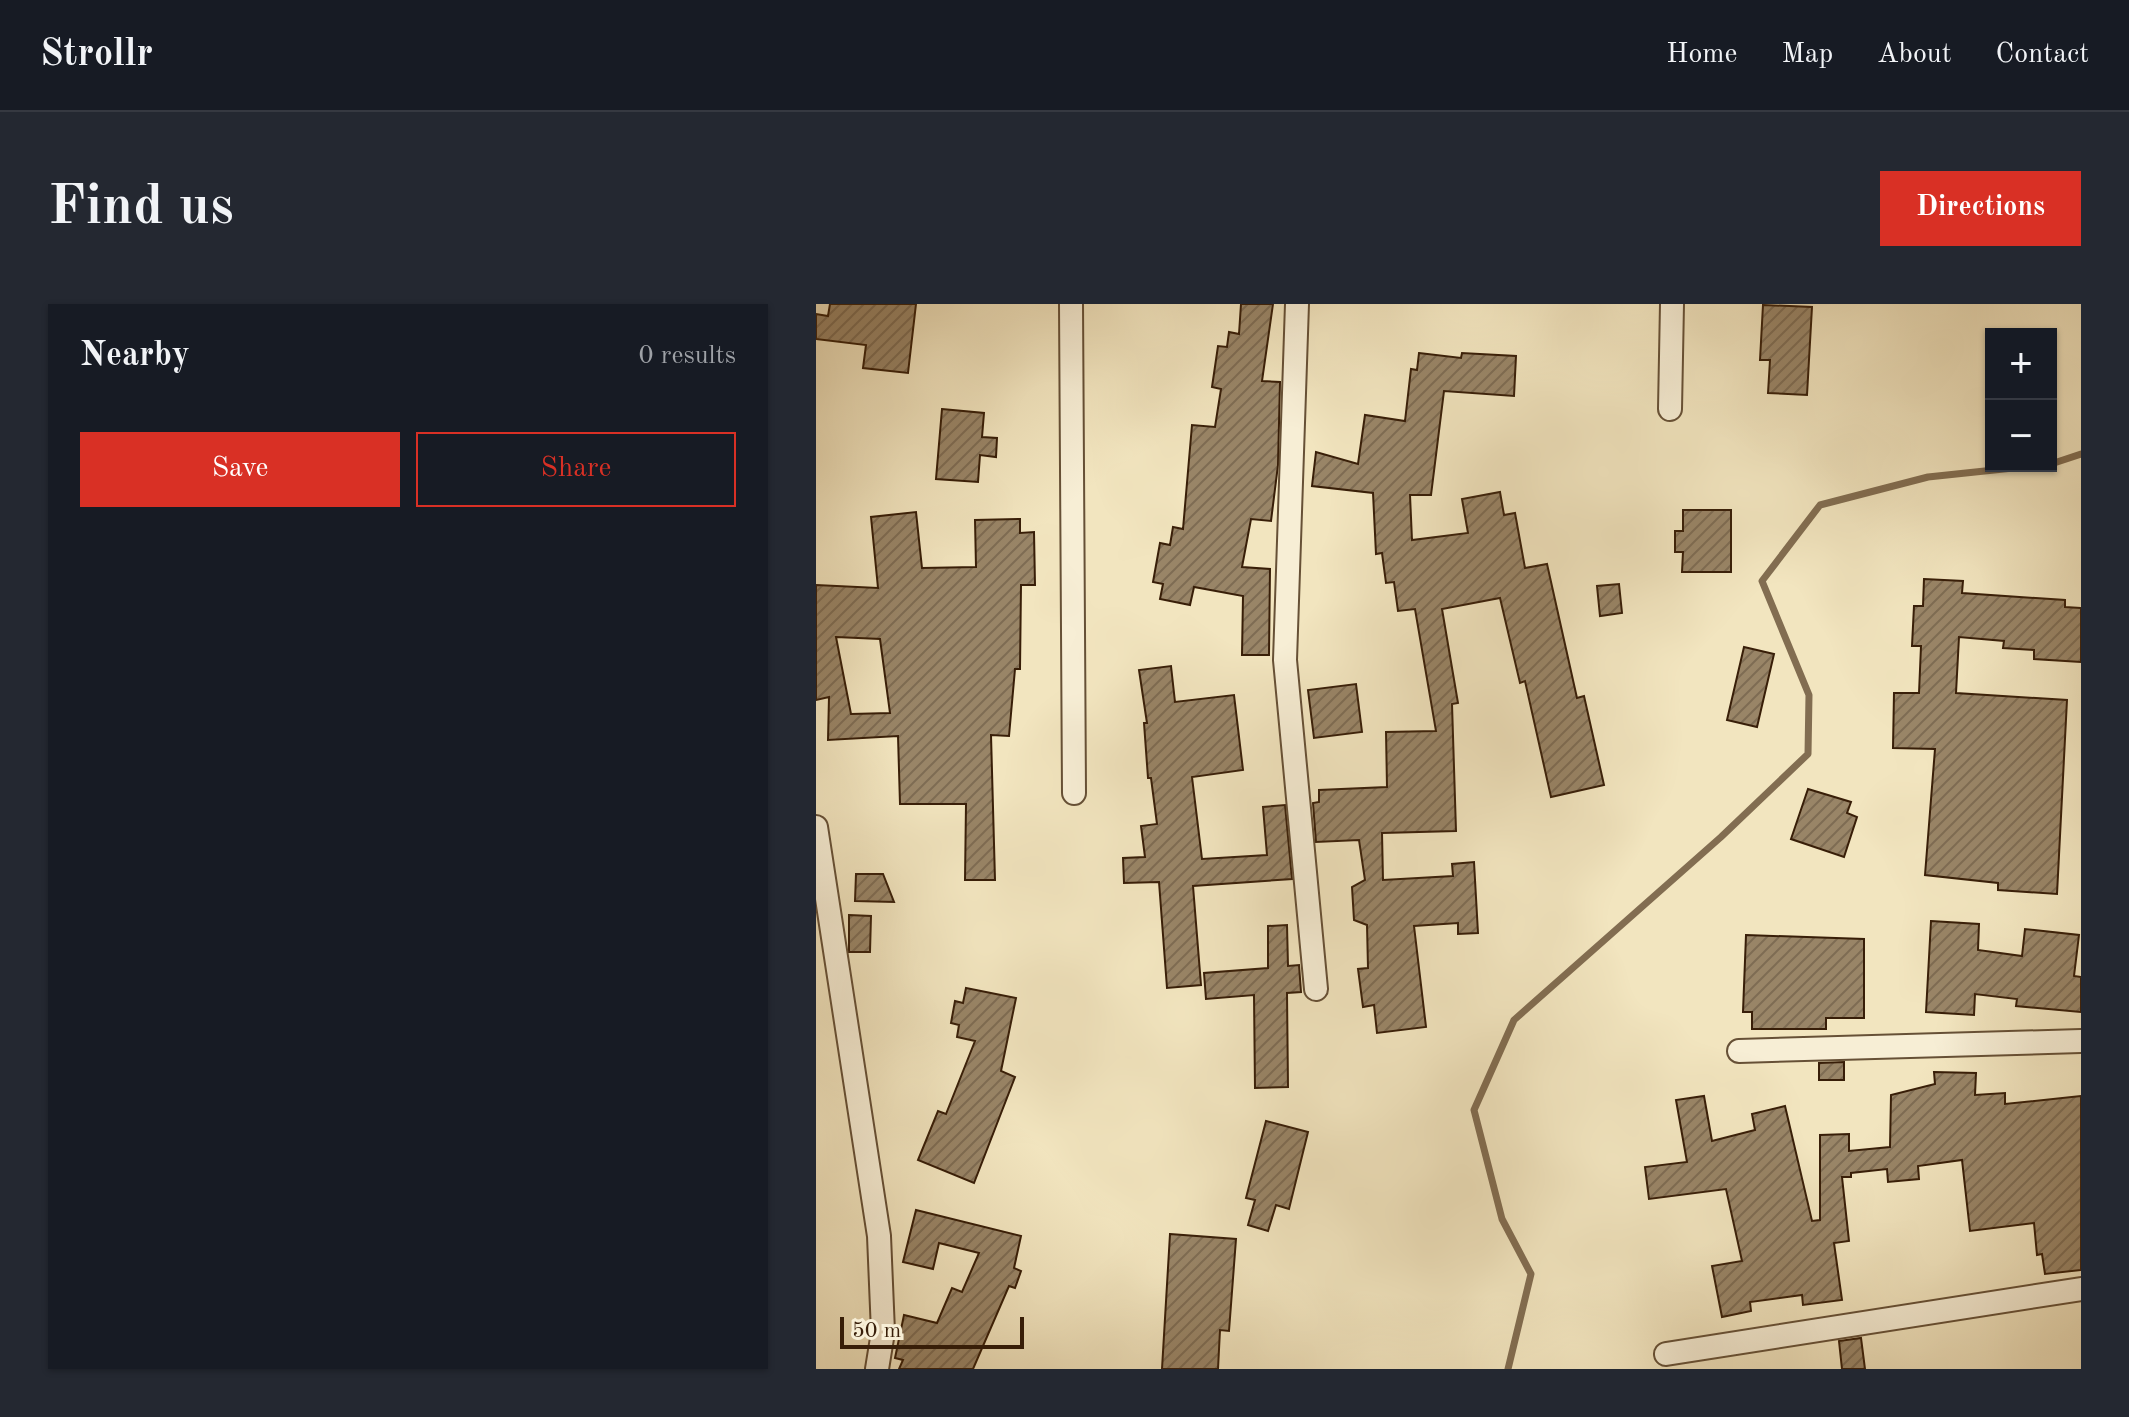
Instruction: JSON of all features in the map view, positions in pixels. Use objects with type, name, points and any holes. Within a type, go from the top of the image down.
[{"type":"street","points":[[1071,304],[1074,793]]},
{"type":"street","points":[[1297,304],[1285,660],[1316,989]]},
{"type":"street","points":[[1670,409],[1672,304]]},
{"type":"street","points":[[816,827],[879,1236],[883,1332],[877,1369]]},
{"type":"street","points":[[1739,1051],[2081,1041]]},
{"type":"street","points":[[1666,1354],[2081,1289]]},
{"type":"building","points":[[830,304],[916,304],[908,373],[863,368],[866,345],[816,339],[816,314],[828,316]]},
{"type":"building","points":[[1241,304],[1273,304],[1262,381],[1280,382],[1278,465],[1271,521],[1251,519],[1242,567],[1270,569],[1269,655],[1242,655],[1243,596],[1194,587],[1190,605],[1160,599],[1163,584],[1153,582],[1160,543],[1170,545],[1173,527],[1183,529],[1192,425],[1215,427],[1221,389],[1212,387],[1218,346],[1227,347],[1229,332],[1239,334]]},
{"type":"building","points":[[1763,305],[1812,307],[1807,395],[1768,393],[1770,360],[1760,360]]},
{"type":"building","points":[[1419,353],[1461,358],[1462,353],[1516,356],[1514,396],[1444,391],[1431,495],[1410,495],[1412,540],[1468,533],[1462,499],[1500,492],[1504,515],[1515,513],[1525,568],[1547,564],[1577,698],[1584,696],[1604,785],[1551,797],[1525,681],[1520,683],[1500,598],[1442,609],[1458,703],[1452,704],[1456,831],[1382,833],[1383,880],[1453,876],[1452,864],[1474,862],[1478,933],[1458,934],[1458,923],[1414,926],[1426,1027],[1377,1033],[1374,1005],[1363,1007],[1358,969],[1368,968],[1367,925],[1354,920],[1352,887],[1365,880],[1359,840],[1316,842],[1313,803],[1319,802],[1319,790],[1387,787],[1386,732],[1436,731],[1415,609],[1398,611],[1394,582],[1386,583],[1382,553],[1376,554],[1373,493],[1312,486],[1316,452],[1358,464],[1365,415],[1405,421],[1411,369],[1417,370]]},
{"type":"building","points":[[942,409],[984,413],[982,437],[997,438],[996,457],[980,455],[978,482],[936,479]]},
{"type":"building","points":[[1683,510],[1731,510],[1731,572],[1682,572],[1683,552],[1675,552],[1675,531],[1683,531]]},
{"type":"building","points":[[916,512],[922,568],[976,567],[975,520],[1020,519],[1020,533],[1034,532],[1035,585],[1021,585],[1020,669],[1015,669],[1009,736],[991,735],[995,880],[965,880],[966,804],[900,804],[898,736],[828,740],[829,697],[816,700],[816,585],[878,588],[871,517]],"holes":[[[836,637],[880,639],[890,713],[851,714]]]},
{"type":"building","points":[[1924,579],[1963,581],[1962,593],[2065,600],[2065,607],[2081,608],[2081,662],[2034,659],[2034,650],[2003,648],[2004,641],[1959,637],[1956,693],[2067,700],[2057,894],[1998,890],[1998,883],[1925,875],[1935,749],[1893,748],[1894,693],[1919,693],[1921,646],[1912,646],[1914,606],[1923,606]]},
{"type":"building","points":[[1619,584],[1622,613],[1600,616],[1597,586]]},
{"type":"building","points":[[1744,647],[1774,654],[1757,727],[1727,720]]},
{"type":"building","points":[[1171,666],[1175,702],[1234,695],[1243,770],[1192,777],[1202,859],[1267,855],[1263,807],[1285,805],[1292,879],[1193,886],[1201,985],[1167,988],[1159,882],[1124,883],[1123,858],[1145,857],[1141,826],[1157,824],[1151,778],[1148,778],[1144,723],[1147,723],[1139,670]]},
{"type":"building","points":[[1356,684],[1362,732],[1314,738],[1308,690]]},
{"type":"building","points":[[1808,789],[1851,802],[1847,813],[1857,817],[1844,857],[1791,839]]},
{"type":"building","points":[[856,874],[883,874],[894,902],[855,901]]},
{"type":"building","points":[[849,915],[871,916],[870,952],[849,952]]},
{"type":"building","points":[[1931,921],[1979,924],[1978,950],[2022,956],[2025,929],[2079,935],[2074,976],[2081,977],[2081,1012],[2016,1006],[2017,999],[1975,994],[1974,1015],[1926,1012]]},
{"type":"building","points":[[1287,925],[1288,966],[1299,965],[1301,992],[1287,993],[1288,1087],[1255,1088],[1254,995],[1206,999],[1204,973],[1268,968],[1268,926]]},
{"type":"building","points":[[1746,935],[1864,939],[1864,1018],[1826,1018],[1826,1029],[1752,1029],[1752,1012],[1743,1012]]},
{"type":"building","points":[[966,988],[1016,998],[1001,1071],[1015,1077],[974,1183],[918,1160],[938,1111],[946,1114],[975,1041],[957,1037],[959,1025],[951,1023],[955,1001],[963,1003]]},
{"type":"building","points":[[1844,1062],[1844,1080],[1819,1080],[1819,1063]]},
{"type":"building","points":[[1934,1072],[1976,1073],[1975,1095],[2005,1093],[2005,1104],[2081,1096],[2081,1270],[2045,1274],[2042,1254],[2037,1255],[2034,1223],[1970,1231],[1962,1160],[1918,1166],[1919,1179],[1888,1182],[1887,1169],[1851,1173],[1851,1177],[1842,1177],[1849,1241],[1834,1243],[1842,1300],[1803,1305],[1802,1295],[1750,1302],[1751,1311],[1722,1317],[1712,1266],[1742,1261],[1726,1189],[1649,1199],[1645,1167],[1687,1162],[1676,1100],[1704,1096],[1712,1141],[1755,1130],[1752,1114],[1785,1106],[1812,1221],[1820,1220],[1820,1135],[1849,1134],[1849,1151],[1890,1147],[1891,1095],[1935,1084]]},
{"type":"building","points":[[1266,1121],[1308,1132],[1289,1209],[1276,1205],[1268,1231],[1248,1225],[1255,1200],[1246,1198]]},
{"type":"building","points":[[916,1210],[1021,1236],[1014,1268],[1021,1271],[1015,1288],[1009,1286],[973,1369],[899,1369],[903,1360],[895,1358],[904,1315],[937,1323],[952,1288],[962,1292],[979,1253],[939,1243],[933,1269],[903,1262]]},
{"type":"building","points":[[1170,1234],[1236,1239],[1229,1331],[1220,1330],[1218,1369],[1162,1369]]},
{"type":"building","points":[[1861,1338],[1865,1369],[1842,1369],[1839,1341]]},
{"type":"waterway","points":[[2057,462],[2081,454]]},
{"type":"waterway","points":[[1508,1369],[1531,1274],[1502,1219],[1474,1110],[1514,1020],[1721,837],[1808,754],[1809,695],[1762,581],[1820,505],[1928,477],[1985,471]]}]
